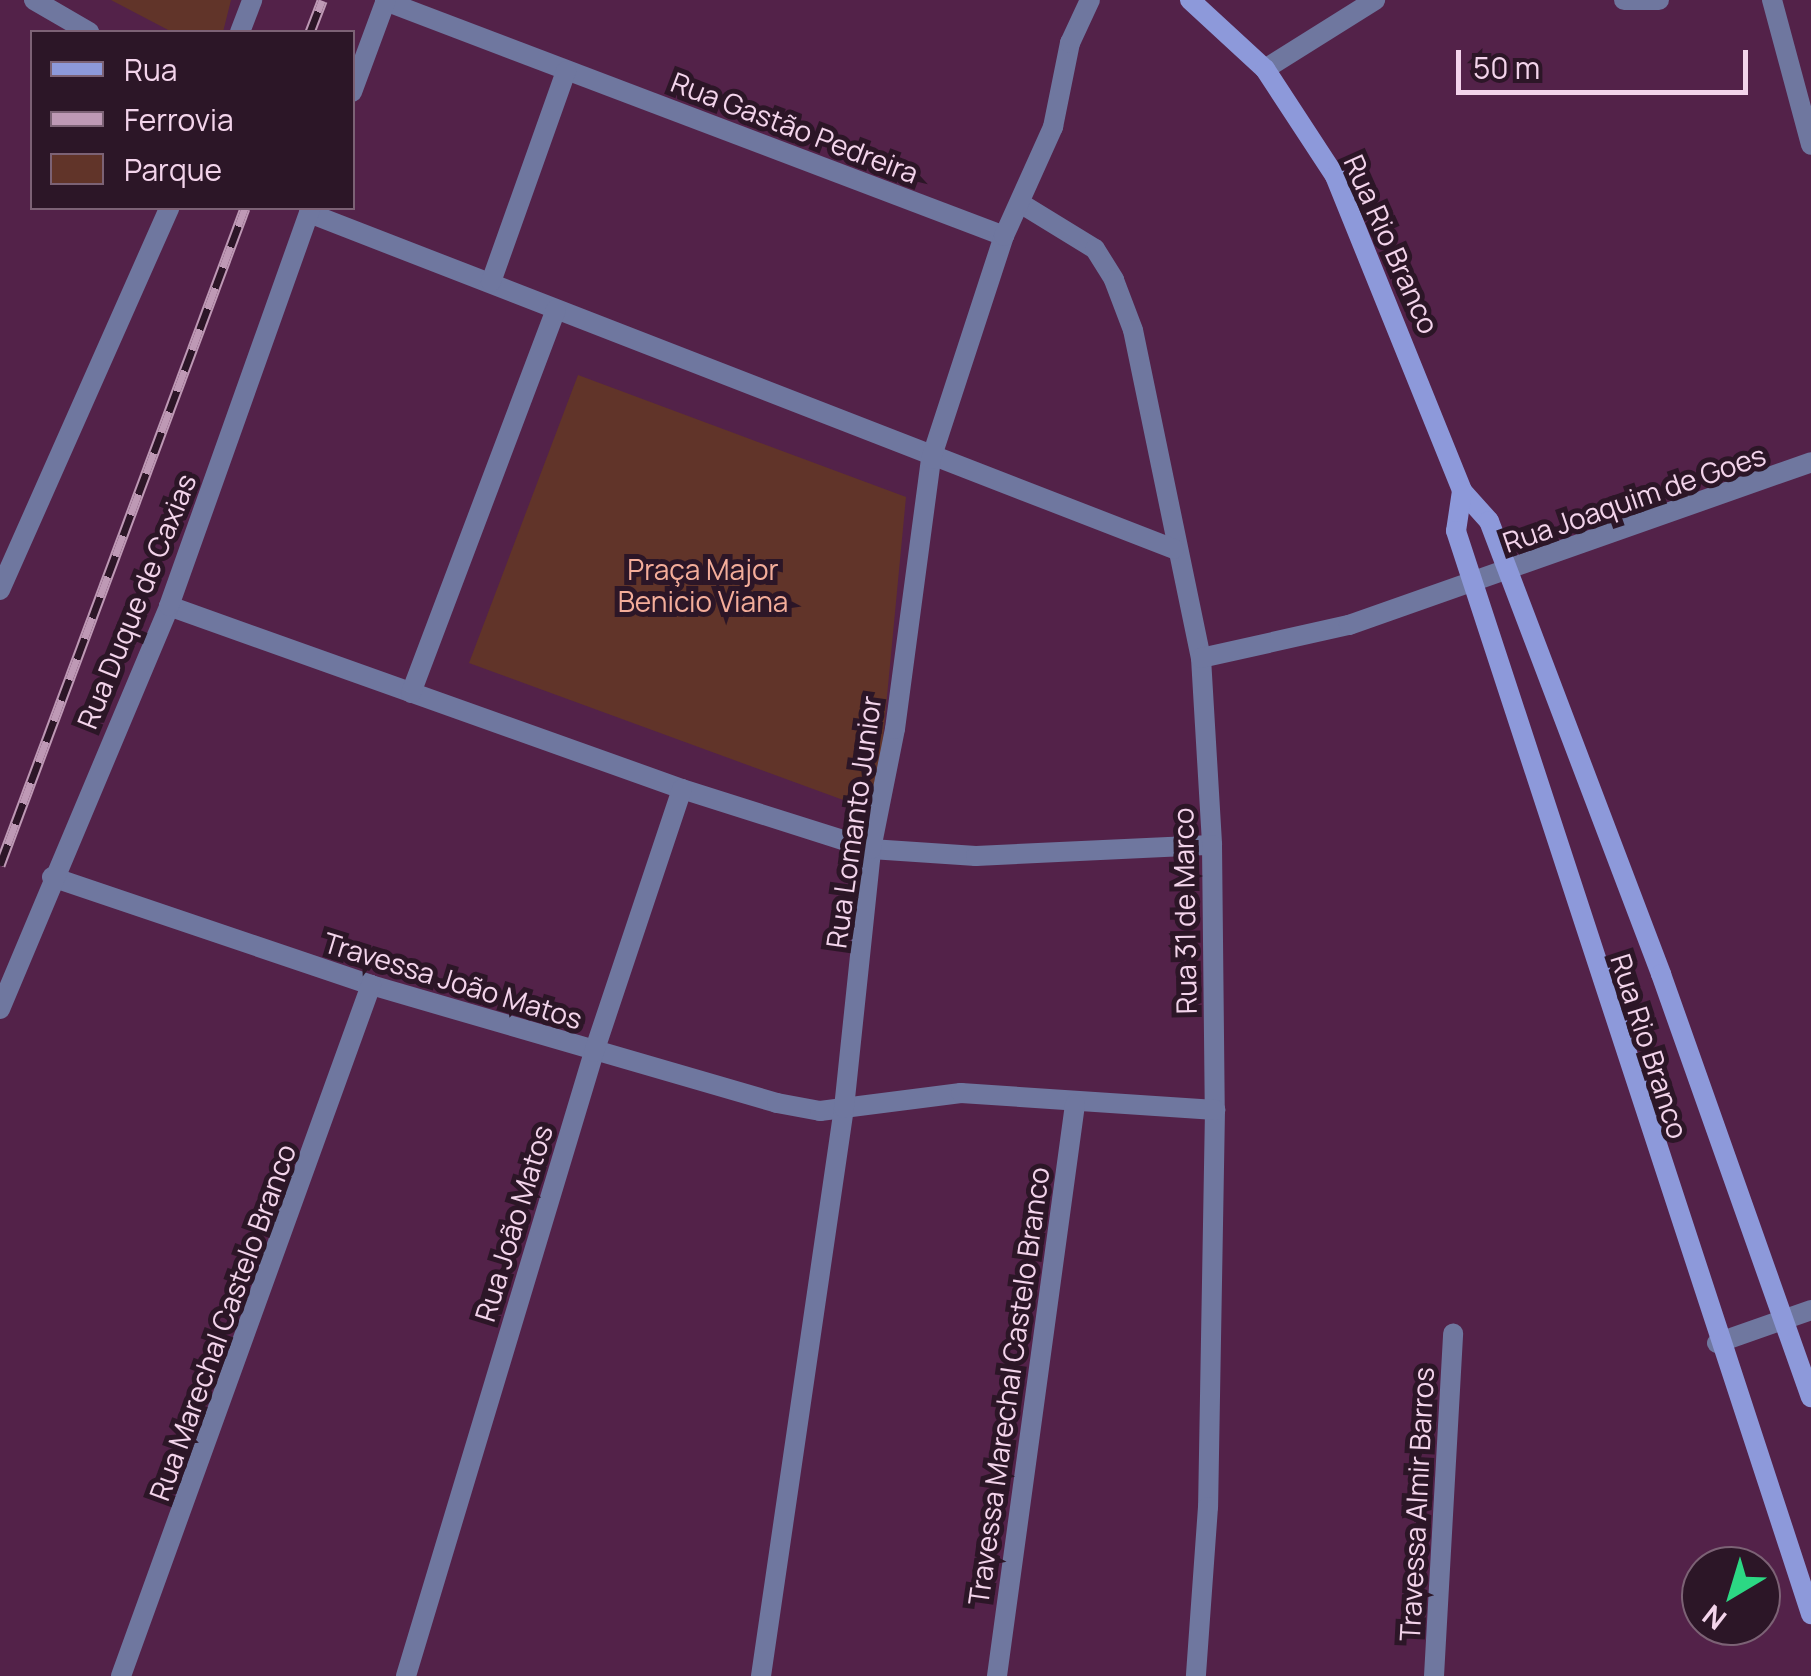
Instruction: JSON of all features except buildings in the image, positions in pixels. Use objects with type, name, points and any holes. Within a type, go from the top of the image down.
[{"type":"main road","name":"Rua Rio Branco","points":[[1190,0],[1265,69],[1335,176],[1462,491],[1490,521],[1811,1398]]},
{"type":"main road","name":"Rua Rio Branco","points":[[1462,491],[1456,531],[1718,1343],[1811,1614]]},
{"type":"street","points":[[34,0],[86,30]]},
{"type":"street","points":[[241,30],[252,0]]},
{"type":"street","name":"Rua Lomanto Junior","points":[[761,1676],[844,1108],[871,849],[895,730],[931,459],[1004,236],[1053,127],[1070,43],[1090,0]]},
{"type":"street","points":[[1265,69],[1375,0]]},
{"type":"street","points":[[1624,0],[1659,0]]},
{"type":"street","points":[[1772,0],[1811,145]]},
{"type":"street","points":[[355,84],[386,1]]},
{"type":"street","name":"Rua Gastão Pedreira","points":[[386,1],[1004,236]]},
{"type":"street","points":[[490,282],[566,70]]},
{"type":"street","name":"Rua 31 de Marco","points":[[1020,202],[1095,249],[1114,280],[1149,400],[1174,549],[1201,658],[1212,845],[1214,1110],[1208,1507],[1196,1676]]},
{"type":"street","points":[[0,590],[168,210]]},
{"type":"street","points":[[310,210],[931,459],[1174,549]]},
{"type":"street","name":"Rua Duque de Caxias","points":[[0,1009],[52,876],[169,606],[310,210]]},
{"type":"street","points":[[412,693],[556,309]]},
{"type":"street","name":"Rua Joaquim de Goes","points":[[1201,658],[1348,625],[1508,572],[1811,462]]},
{"type":"street","points":[[169,606],[682,790],[871,849],[976,856],[1212,845]]},
{"type":"street","name":"Rua João Matos","points":[[406,1676],[594,1052],[682,790]]},
{"type":"street","name":"Travessa João Matos","points":[[52,876],[371,985],[594,1052],[820,1112],[961,1093],[1074,1104],[1214,1110]]},
{"type":"street","name":"Rua Marechal Castelo Branco","points":[[121,1676],[371,985]]},
{"type":"street","name":"Travessa Marechal Castelo Branco","points":[[997,1676],[1074,1104]]},
{"type":"street","points":[[1718,1343],[1811,1310]]},
{"type":"street","name":"Travessa Almir Barros","points":[[1434,1676],[1454,1334]]},
{"type":"green space","points":[[111,0],[231,0],[224,30],[168,30]]},
{"type":"green space","name":"Praça Major Benicio Viana","points":[[578,375],[906,497],[876,812],[469,663]]},
{"type":"railway","points":[[311,30],[322,0]]},
{"type":"railway","points":[[0,865],[244,210]]}]
